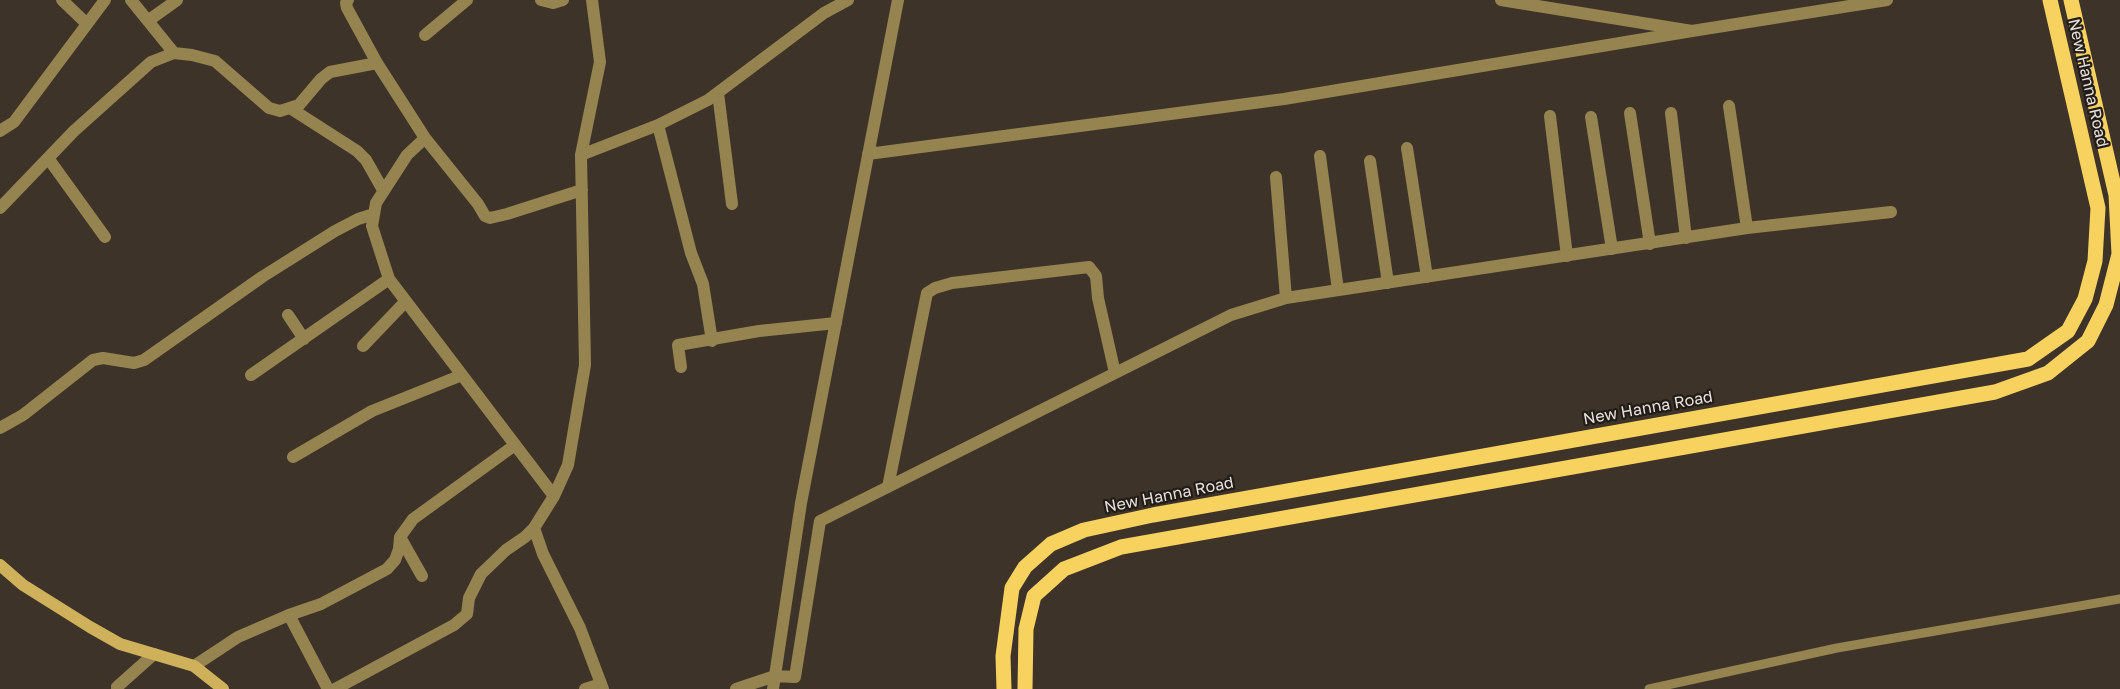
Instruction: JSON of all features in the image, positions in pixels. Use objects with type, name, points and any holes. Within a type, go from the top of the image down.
[{"type":"main road","name":"New Hanna Road","points":[[1004,689],[1003,656],[1012,588],[1025,567],[1051,544],[1084,530],[1153,515],[2028,358],[2068,331],[2085,299],[2095,261],[2098,208],[2050,0]]},
{"type":"main road","name":"New Hanna Road","points":[[1025,689],[1026,629],[1034,596],[1064,569],[1121,547],[1995,392],[2048,373],[2088,341],[2106,305],[2119,254],[2116,195],[2071,0]]},
{"type":"street","points":[[62,0],[87,24]]},
{"type":"street","points":[[0,131],[14,122],[105,0]]},
{"type":"street","points":[[131,0],[174,53]]},
{"type":"street","points":[[149,20],[177,0]]},
{"type":"street","points":[[348,0],[347,8],[377,63],[425,138],[485,216],[490,218],[507,214],[582,190]]},
{"type":"street","points":[[426,35],[467,0]]},
{"type":"street","points":[[541,0],[553,3],[563,0]]},
{"type":"street","points":[[335,689],[454,625],[467,614],[469,598],[481,574],[534,528],[554,496],[568,465],[585,365],[581,155],[600,62],[592,0]]},
{"type":"street","points":[[581,155],[658,125],[708,100],[824,13],[848,0]]},
{"type":"street","points":[[773,689],[801,503],[898,0]]},
{"type":"street","points":[[1501,0],[1692,30]]},
{"type":"street","points":[[868,154],[1284,99],[1692,30],[1887,0]]},
{"type":"street","points":[[0,208],[74,131],[151,62],[174,53],[215,61],[270,108],[280,111],[299,105],[330,72],[377,63]]},
{"type":"street","points":[[718,93],[732,204]]},
{"type":"street","points":[[1729,106],[1747,228]]},
{"type":"street","points":[[290,108],[357,151],[366,160],[383,190]]},
{"type":"street","points":[[1630,112],[1650,244]]},
{"type":"street","points":[[1671,113],[1686,238]]},
{"type":"street","points":[[1550,116],[1567,256]]},
{"type":"street","points":[[1591,117],[1612,249]]},
{"type":"street","points":[[658,125],[691,253],[703,284],[712,340]]},
{"type":"street","points":[[425,138],[407,155],[376,203],[372,226],[389,279],[554,496]]},
{"type":"street","points":[[1407,148],[1427,277]]},
{"type":"street","points":[[1320,156],[1338,290]]},
{"type":"street","points":[[48,158],[105,237]]},
{"type":"street","points":[[1370,161],[1388,283]]},
{"type":"street","points":[[1276,177],[1286,298]]},
{"type":"street","points":[[736,689],[775,676],[795,676],[820,522],[1232,315],[1286,298],[1747,228],[1891,212]]},
{"type":"street","points":[[0,428],[23,416],[93,360],[103,358],[134,363],[144,360],[262,277],[335,231],[358,219],[374,214]]},
{"type":"street","points":[[888,487],[927,293],[934,288],[952,283],[1089,267],[1096,276],[1098,298],[1114,373]]},
{"type":"street","points":[[251,375],[389,279]]},
{"type":"street","points":[[363,346],[406,301]]},
{"type":"street","points":[[288,315],[304,339]]},
{"type":"street","points":[[681,367],[678,345],[759,331],[836,323]]},
{"type":"street","points":[[293,457],[372,411],[462,375]]},
{"type":"street","points":[[194,666],[238,637],[321,604],[387,569],[395,560],[400,537],[413,519],[515,445]]},
{"type":"street","points":[[534,528],[543,554],[580,628],[602,686],[585,689]]},
{"type":"street","points":[[400,537],[422,576]]},
{"type":"street","points":[[0,565],[23,585],[120,644],[194,666],[223,689]]},
{"type":"street","points":[[289,615],[328,689]]},
{"type":"street","points":[[117,689],[154,654]]},
{"type":"lane","points":[[1649,689],[1837,648],[2120,599]]}]
